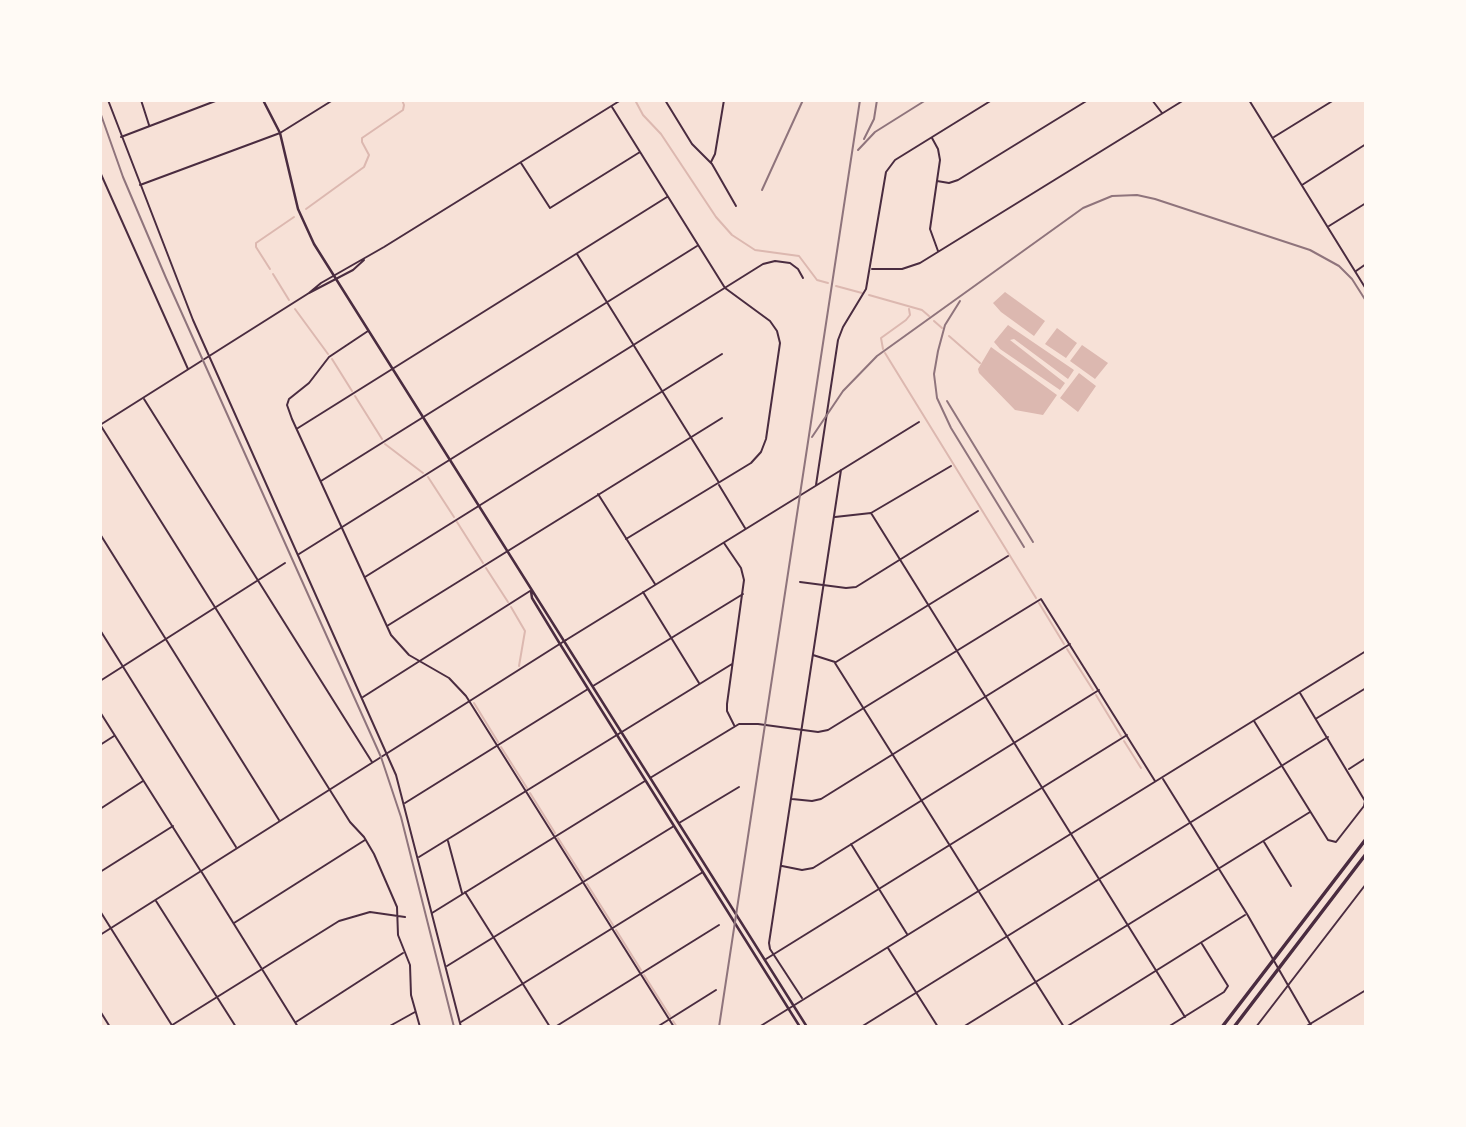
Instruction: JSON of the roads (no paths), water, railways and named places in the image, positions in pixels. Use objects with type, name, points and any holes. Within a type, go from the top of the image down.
[{"type":"highway","points":[[1222,1027],[1366,839]]},
{"type":"highway","points":[[1234,1027],[1366,854]]},
{"type":"main road","points":[[263,100],[280,133],[298,209],[310,236],[807,1027]]},
{"type":"main road","points":[[531,590],[532,598],[560,644],[800,1027]]},
{"type":"street","points":[[108,100],[139,185],[209,356],[387,752],[405,803],[461,1027]]},
{"type":"street","points":[[141,100],[150,126]]},
{"type":"street","points":[[121,137],[218,100]]},
{"type":"street","points":[[139,185],[280,133],[333,100]]},
{"type":"street","points":[[309,293],[334,275],[365,259],[621,100]]},
{"type":"street","points":[[665,100],[692,144],[710,162],[736,206]]},
{"type":"street","points":[[710,162],[715,154],[724,100]]},
{"type":"street","points":[[816,485],[838,340],[864,294],[871,269],[885,177],[893,161],[992,100]]},
{"type":"street","points":[[1079,100],[1081,104]]},
{"type":"street","points":[[937,181],[949,183],[958,180],[1088,100]]},
{"type":"street","points":[[1152,100],[1162,113]]},
{"type":"street","points":[[871,269],[902,269],[920,263],[1184,100]]},
{"type":"street","points":[[1249,100],[1366,289]]},
{"type":"street","points":[[1273,138],[1334,100]]},
{"type":"street","points":[[611,106],[725,288],[770,321],[779,339],[766,439],[761,452],[751,463],[626,539]]},
{"type":"street","points":[[932,137],[940,154],[930,229],[938,252]]},
{"type":"street","points":[[1302,185],[1366,144]]},
{"type":"street","points":[[520,162],[550,208],[640,152]]},
{"type":"street","points":[[100,172],[189,370]]},
{"type":"street","points":[[297,428],[668,197]]},
{"type":"street","points":[[1328,227],[1366,203]]},
{"type":"street","points":[[320,481],[698,245]]},
{"type":"street","points":[[577,254],[691,436],[745,529]]},
{"type":"street","points":[[365,259],[337,280],[309,293],[100,425],[352,826],[366,840],[391,888],[399,915],[398,934],[411,970],[410,986],[420,1027]]},
{"type":"street","points":[[298,555],[763,264],[775,261],[794,265],[803,278]]},
{"type":"street","points":[[1355,271],[1366,264]]},
{"type":"street","points":[[369,331],[329,357],[309,383],[289,399],[288,408],[395,641],[454,683],[469,701],[674,1027]]},
{"type":"street","points":[[364,578],[722,354]]},
{"type":"street","points":[[143,398],[372,763]]},
{"type":"street","points":[[386,626],[722,418]]},
{"type":"street","points":[[100,935],[387,752],[919,422]]},
{"type":"street","points":[[834,518],[871,513],[951,466]]},
{"type":"street","points":[[802,999],[769,945],[841,470]]},
{"type":"street","points":[[598,494],[655,585]]},
{"type":"street","points":[[800,582],[846,589],[856,587],[978,511]]},
{"type":"street","points":[[871,513],[1185,1017]]},
{"type":"street","points":[[100,534],[280,821]]},
{"type":"street","points":[[724,542],[743,574],[743,594],[727,711],[734,726]]},
{"type":"street","points":[[835,663],[1008,556]]},
{"type":"street","points":[[100,681],[285,563]]},
{"type":"street","points":[[362,698],[531,590]]},
{"type":"street","points":[[643,592],[700,684]]},
{"type":"street","points":[[405,803],[743,594]]},
{"type":"street","points":[[432,913],[734,726],[749,723],[825,731],[1041,599],[1155,782]]},
{"type":"street","points":[[100,630],[237,848]]},
{"type":"street","points":[[791,799],[821,799],[1071,644]]},
{"type":"street","points":[[758,1027],[1366,650]]},
{"type":"street","points":[[813,655],[835,663],[1065,1027],[1247,914]]},
{"type":"street","points":[[419,857],[732,664]]},
{"type":"street","points":[[1316,719],[1366,688]]},
{"type":"street","points":[[781,865],[802,870],[811,869],[1100,690]]},
{"type":"street","points":[[1254,721],[1328,841],[1338,841],[1365,804],[1364,797],[1299,692]]},
{"type":"street","points":[[100,712],[298,1027]]},
{"type":"street","points":[[100,745],[115,735]]},
{"type":"street","points":[[765,960],[1127,735]]},
{"type":"street","points":[[861,1027],[1328,737]]},
{"type":"street","points":[[1348,769],[1366,758]]},
{"type":"street","points":[[1162,778],[1247,914],[1311,1026]]},
{"type":"street","points":[[100,809],[144,780]]},
{"type":"street","points":[[446,967],[739,787]]},
{"type":"street","points":[[963,1027],[1310,812]]},
{"type":"street","points":[[100,872],[173,826]]},
{"type":"street","points":[[233,924],[366,840]]},
{"type":"street","points":[[447,840],[464,893],[550,1027]]},
{"type":"street","points":[[1263,841],[1291,886]]},
{"type":"street","points":[[850,844],[908,935]]},
{"type":"street","points":[[460,1023],[709,869]]},
{"type":"street","points":[[1256,1027],[1366,884]]},
{"type":"street","points":[[155,899],[236,1027]]},
{"type":"street","points":[[100,911],[171,1027],[329,926],[348,917],[370,912],[405,917]]},
{"type":"street","points":[[555,1027],[719,926]]},
{"type":"street","points":[[1168,1027],[1224,992],[1228,986],[1201,943]]},
{"type":"street","points":[[887,948],[937,1027]]},
{"type":"street","points":[[295,1023],[405,953]]},
{"type":"street","points":[[657,1027],[716,990]]},
{"type":"street","points":[[1305,1027],[1311,1026],[1366,990]]},
{"type":"street","points":[[100,1011],[110,1027]]},
{"type":"street","points":[[388,1027],[416,1011]]},
{"type":"waterway","points":[[306,209],[364,167],[369,155],[362,138],[403,110],[402,100]]},
{"type":"waterway","points":[[635,100],[716,217],[732,235],[755,250],[799,256],[817,280],[828,283]]},
{"type":"waterway","points":[[270,269],[256,243],[294,217]]},
{"type":"waterway","points":[[273,274],[289,300]]},
{"type":"waterway","points":[[836,286],[862,293]]},
{"type":"waterway","points":[[869,295],[922,310],[929,316]]},
{"type":"waterway","points":[[295,309],[328,354]]},
{"type":"waterway","points":[[883,349],[881,338],[906,320],[910,315],[909,309]]},
{"type":"waterway","points":[[934,321],[942,328]]},
{"type":"waterway","points":[[949,336],[980,363]]},
{"type":"waterway","points":[[885,353],[1036,598]]},
{"type":"waterway","points":[[332,359],[352,391]]},
{"type":"waterway","points":[[355,396],[382,439]]},
{"type":"waterway","points":[[385,444],[423,473]]},
{"type":"waterway","points":[[428,477],[454,517]]},
{"type":"waterway","points":[[457,522],[483,563]]},
{"type":"waterway","points":[[486,568],[508,602]]},
{"type":"waterway","points":[[1039,603],[1064,644]]},
{"type":"waterway","points":[[511,607],[525,631],[519,666]]},
{"type":"waterway","points":[[1067,649],[1093,690]]},
{"type":"waterway","points":[[1096,695],[1121,736]]},
{"type":"waterway","points":[[474,703],[498,742]]},
{"type":"waterway","points":[[1124,741],[1141,768]]},
{"type":"waterway","points":[[501,747],[527,788]]},
{"type":"waterway","points":[[530,793],[555,833]]},
{"type":"waterway","points":[[558,838],[584,879]]},
{"type":"waterway","points":[[587,884],[613,925]]},
{"type":"waterway","points":[[616,930],[641,970]]},
{"type":"waterway","points":[[644,975],[670,1016]]},
{"type":"waterway","points":[[673,1021],[677,1027]]},
{"type":"railway","points":[[762,190],[803,100]]},
{"type":"railway","points":[[719,1027],[860,100]]},
{"type":"railway","points":[[864,139],[874,119],[877,100]]},
{"type":"railway","points":[[858,150],[875,132],[926,100]]},
{"type":"railway","points":[[100,112],[123,177],[166,278],[381,757],[401,817],[454,1027]]},
{"type":"railway","points":[[812,437],[843,391],[877,356],[1083,208],[1112,196],[1137,195],[1155,199],[1310,250],[1339,266],[1352,279],[1366,301]]},
{"type":"railway","points":[[960,301],[945,325],[938,351],[934,374],[937,398],[951,428],[1024,547]]},
{"type":"railway","points":[[947,401],[1033,542]]}]
